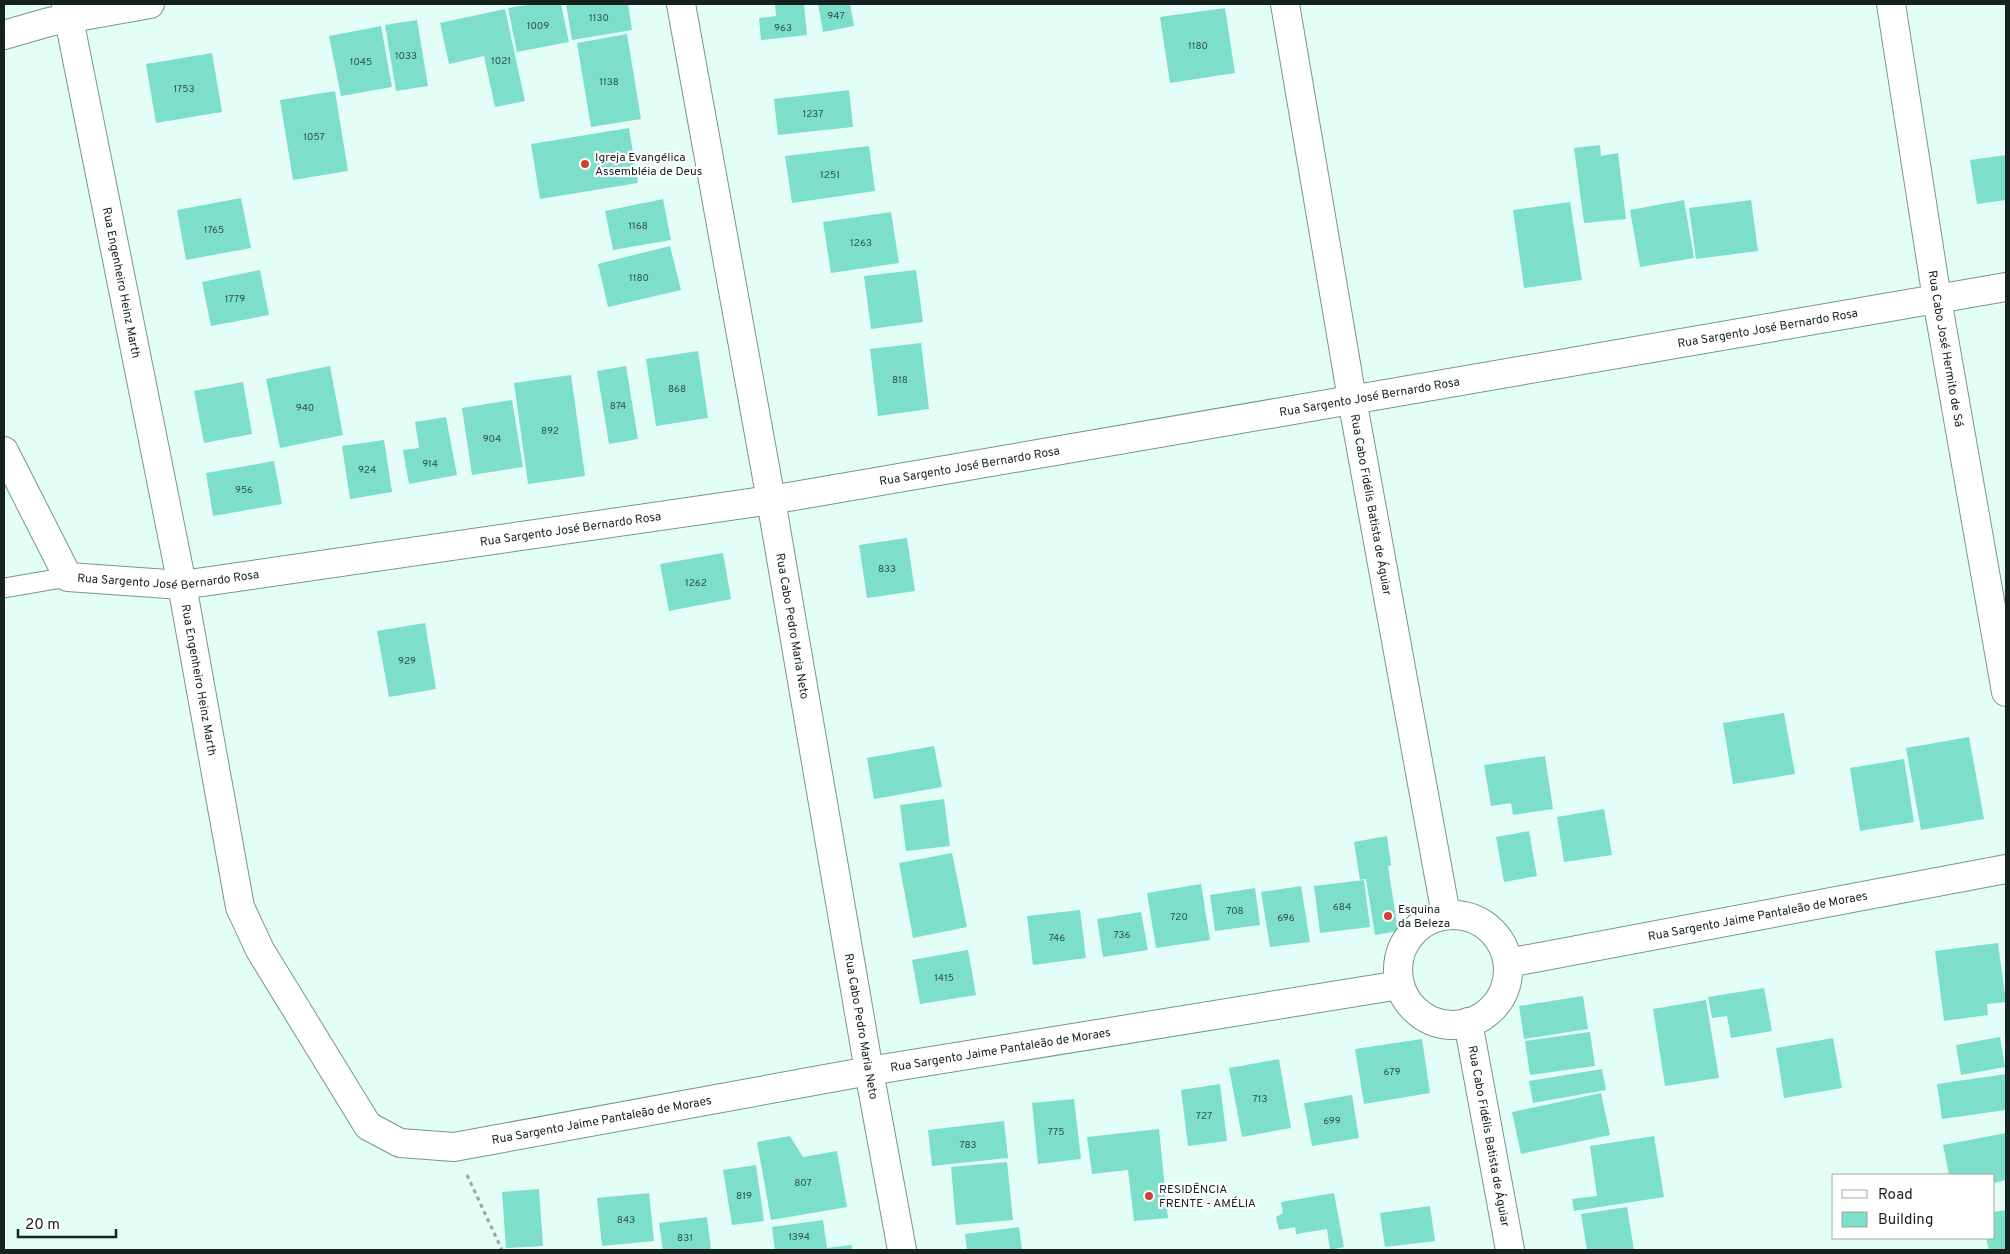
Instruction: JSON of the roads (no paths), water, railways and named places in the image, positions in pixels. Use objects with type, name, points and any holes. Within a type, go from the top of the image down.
[{"type":"street","points":[[4,36],[49,22],[67,11],[150,4]]},
{"type":"street","name":"Rua Cabo Pedro Maria Neto","points":[[682,4],[772,500],[869,1071],[902,1250]]},
{"type":"street","name":"Rua Cabo Fidélis Batista de Águiar","points":[[1285,4],[1352,399],[1446,915]]},
{"type":"street","name":"Rua Cabo José Hermito de Sá","points":[[1891,4],[1936,299],[2006,692]]},
{"type":"street","name":"Rua Engenheiro Heinz Marth","points":[[67,11],[182,585],[240,907],[260,950],[368,1126],[400,1143],[454,1147]]},
{"type":"street","name":"Rua Sargento José Bernardo Rosa","points":[[4,451],[68,577],[182,585],[772,500],[2006,287]]},
{"type":"street","name":"Rua Sargento Jaime Pantaleão de Moraes","points":[[1508,963],[2006,869]]},
{"type":"street","points":[[1446,915],[1464,916],[1480,922],[1493,932],[1503,947],[1508,963],[1507,980],[1501,996],[1491,1010],[1476,1020],[1468,1022],[1458,1024],[1439,1023],[1422,1015],[1408,1002],[1400,985],[1398,966],[1402,947],[1413,932],[1428,920],[1446,915]]},
{"type":"street","name":"Rua Sargento Jaime Pantaleão de Moraes","points":[[454,1147],[869,1071],[1400,985]]},
{"type":"street","name":"Rua Cabo Fidélis Batista de Águiar","points":[[1468,1022],[1510,1250]]},
{"type":"lane","points":[[4,588],[68,577]]},
{"type":"place","name":"Igreja Evangélica Assembléia de Deus","points":[[585,164]]},
{"type":"place","name":"Esquina da Beleza","points":[[1388,916]]},
{"type":"place","name":"RESIDÊNCIA FRENTE - AMÉLIA","points":[[1149,1196]]}]
